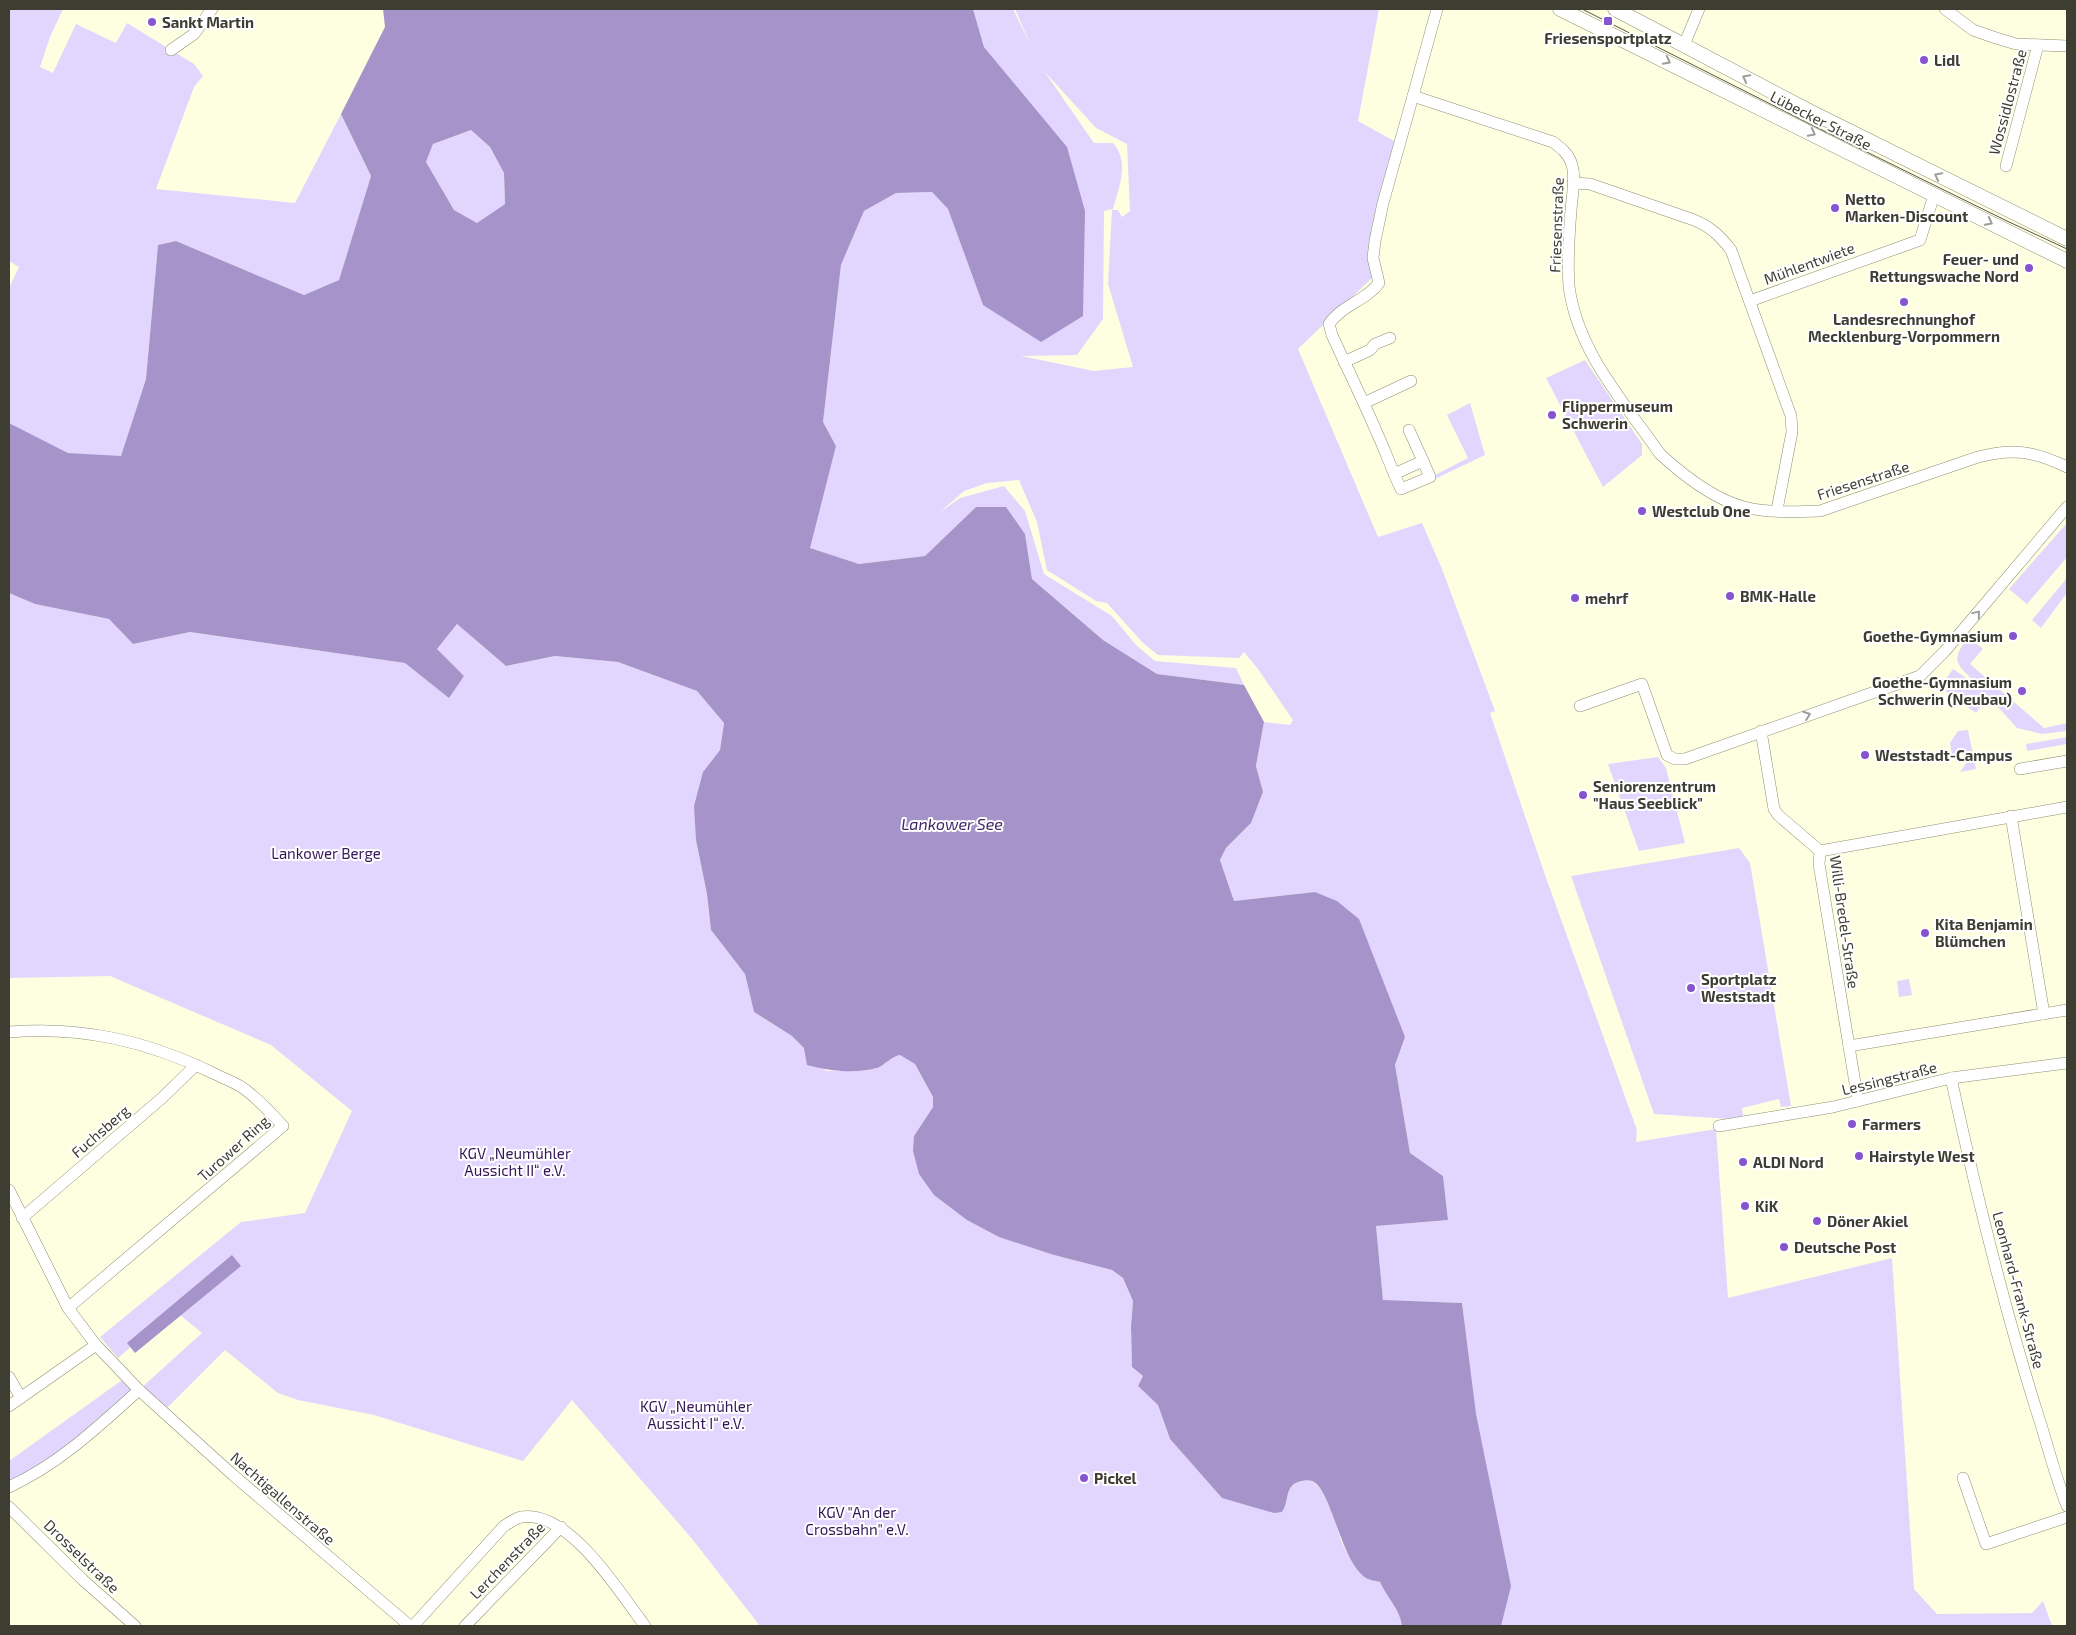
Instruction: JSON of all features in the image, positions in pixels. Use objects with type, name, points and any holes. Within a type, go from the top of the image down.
[{"type":"street","points":[[171,50],[194,34],[212,9]]},
{"type":"street","points":[[1409,430],[1430,477],[1401,490],[1329,324],[1345,307],[1375,289],[1379,284],[1373,258],[1383,203],[1437,9]]},
{"type":"street","name":"Lübecker Straße","points":[[1560,9],[2067,261]]},
{"type":"street","name":"Lübecker Straße","points":[[1615,9],[1809,111],[2067,239]]},
{"type":"street","points":[[1684,45],[1700,9]]},
{"type":"street","name":"Wossidlostraße","points":[[1945,9],[1973,30],[2016,44],[2067,46]]},
{"type":"street","name":"Wossidlostraße","points":[[2006,166],[2038,45]]},
{"type":"street","name":"Friesenstraße","points":[[1413,96],[1553,142],[1565,151],[1572,165],[1573,183],[1568,262],[1570,286],[1574,314],[1588,350],[1660,454],[1673,466],[1726,500],[1744,507],[1820,511],[1978,457],[1999,452],[2026,451],[2047,457],[2067,467]]},
{"type":"street","points":[[1573,183],[1590,184],[1708,226],[1720,235],[1731,250],[1791,416],[1792,432],[1777,510]]},
{"type":"street","name":"Mühlentwiete","points":[[1750,301],[1920,240],[1934,195]]},
{"type":"street","points":[[1344,362],[1370,350],[1375,344],[1390,338]]},
{"type":"street","points":[[1364,403],[1411,381]]},
{"type":"street","points":[[1394,474],[1423,461]]},
{"type":"street","points":[[1580,706],[1642,684],[1667,754],[1675,759],[1685,759],[1920,676],[1945,651],[2067,507]]},
{"type":"street","points":[[1761,732],[1774,808],[1778,815],[1820,850]]},
{"type":"street","points":[[2020,769],[2067,760]]},
{"type":"street","name":"Willi-Bredel-Straße","points":[[1858,1100],[1819,864],[1820,850],[2067,806]]},
{"type":"street","points":[[2011,816],[2044,1014]]},
{"type":"street","points":[[1849,1046],[2067,1010]]},
{"type":"street","name":"Turower Ring","points":[[9,1032],[34,1030],[87,1033],[141,1044],[196,1065],[246,1090],[283,1126],[68,1308]]},
{"type":"street","name":"Lessingstraße","points":[[1719,1126],[1833,1107],[1951,1078],[2067,1063]]},
{"type":"street","name":"Fuchsberg","points":[[22,1218],[162,1098],[196,1065]]},
{"type":"street","name":"Leonhard-Frank-Straße","points":[[1951,1078],[2012,1327],[2047,1442],[2054,1472],[2067,1506]]},
{"type":"street","name":"Nachtigallenstraße","points":[[9,1190],[68,1308],[96,1345],[139,1390],[233,1475],[411,1626]]},
{"type":"street","points":[[9,1406],[96,1345]]},
{"type":"street","points":[[9,1377],[21,1398]]},
{"type":"street","points":[[9,1487],[35,1475],[78,1444],[139,1390]]},
{"type":"street","points":[[1963,1478],[1986,1544],[2067,1517]]},
{"type":"street","name":"Drosselstraße","points":[[9,1507],[83,1580],[135,1626]]},
{"type":"street","name":"Lerchenstraße","points":[[411,1626],[504,1526],[520,1517],[546,1521],[561,1527],[465,1626]]},
{"type":"street","points":[[561,1527],[593,1558],[646,1626]]},
{"type":"green space","points":[[9,9],[63,9],[50,37],[40,67],[53,73],[76,24],[116,43],[127,23],[194,64],[203,76],[194,87],[156,189],[295,203],[341,114],[371,176],[339,280],[304,295],[176,241],[158,245],[146,379],[121,457],[68,453],[9,423],[9,288],[19,267],[9,261]]},
{"type":"green space","points":[[973,9],[1013,9],[1031,46],[1015,9],[1379,9],[1358,121],[1394,141],[1383,203],[1376,274],[1298,349],[1378,537],[1422,523],[1442,569],[1495,711],[1490,713],[1545,875],[1637,1130],[1636,1142],[1716,1129],[1728,1298],[1892,1258],[1914,1589],[1937,1614],[2032,1613],[2043,1601],[2052,1626],[1501,1626],[1462,1303],[1383,1301],[1376,1226],[1448,1220],[1443,1176],[1410,1153],[1395,1065],[1405,1037],[1315,892],[1234,901],[1220,860],[1226,848],[1251,823],[1263,792],[1256,766],[1264,722],[1290,725],[1293,720],[1244,652],[1239,658],[1158,655],[1143,643],[1107,603],[1096,601],[1047,570],[1037,522],[1019,480],[987,483],[964,491],[939,513],[960,498],[1004,486],[1025,511],[1044,574],[1112,616],[1136,645],[1155,661],[1236,668],[1244,685],[1157,674],[1103,640],[1032,579],[1025,534],[976,507],[925,556],[859,564],[809,548],[836,446],[823,422],[841,265],[864,211],[896,193],[932,192],[948,209],[983,305],[1067,148],[984,47]],"holes":[[[1044,71],[1096,128],[1127,144],[1130,211],[1122,217],[1118,210],[1112,210],[1108,284],[1133,367],[1094,371],[1021,356],[1077,355],[1103,319],[1104,211],[1113,209],[1122,175],[1121,158],[1113,143],[1094,143]]]},
{"type":"green space","points":[[471,130],[490,147],[504,173],[505,204],[477,223],[454,210],[426,162],[433,144]]},
{"type":"green space","points":[[1585,360],[1642,444],[1642,455],[1603,487],[1546,378]]},
{"type":"green space","points":[[1470,403],[1485,455],[1435,479],[1433,476],[1468,458],[1447,415]]},
{"type":"green space","points":[[2067,523],[2067,557],[2027,604],[2009,589]]},
{"type":"green space","points":[[2067,578],[2067,593],[2041,628],[2032,620]]},
{"type":"green space","name":"Lankower Berge","points":[[9,593],[35,604],[109,619],[133,644],[190,632],[405,663],[449,697],[464,676],[437,649],[457,624],[506,666],[555,656],[618,662],[697,691],[724,723],[720,750],[703,772],[696,840],[707,894],[711,930],[745,974],[754,1012],[792,1036],[826,1071],[874,1069],[900,1055],[915,1064],[933,1097],[933,1107],[914,1136],[1054,1255],[1112,1270],[1123,1278],[1133,1301],[1131,1326],[1132,1367],[1143,1376],[1138,1386],[1158,1405],[1170,1439],[1222,1498],[1282,1512],[1289,1490],[1294,1484],[1304,1480],[1313,1482],[1326,1499],[1347,1552],[1366,1578],[1380,1582],[1399,1614],[1402,1626],[760,1626],[693,1540],[572,1400],[523,1461],[374,1415],[298,1400],[278,1393],[225,1350],[163,1412],[138,1390],[78,1444],[9,1487],[9,1461],[125,1378],[139,1390],[202,1333],[174,1310],[118,1358],[100,1337],[241,1222],[305,1213],[352,1111],[271,1045],[110,976],[9,978]]},
{"type":"green space","points":[[1969,637],[1983,649],[1970,664],[2044,728],[2067,723],[2067,731],[2042,734],[2017,728],[1988,696],[1976,713],[1940,687],[1953,669],[1979,687],[1962,669],[1957,659],[1958,653]]},
{"type":"green space","points":[[1968,730],[1976,769],[1960,772],[1967,762],[1965,753],[1952,755],[1950,743],[1958,731]]},
{"type":"green space","points":[[2067,737],[2067,744],[2027,751],[2026,744]]},
{"type":"green space","points":[[1658,757],[1666,768],[1685,843],[1639,851],[1608,764]]},
{"type":"green space","name":"Sportplatz Weststadt","points":[[1739,848],[1750,863],[1791,1106],[1781,1107],[1779,1099],[1742,1108],[1743,1116],[1730,1119],[1654,1114],[1571,876]]},
{"type":"green space","points":[[1909,979],[1912,995],[1899,997],[1897,981]]},
{"type":"water","name":"Lankower See","points":[[383,9],[973,9],[984,47],[1067,147],[1085,211],[1083,316],[1041,342],[983,305],[948,209],[932,192],[896,193],[864,211],[841,265],[823,422],[836,446],[810,548],[859,564],[925,556],[976,507],[1006,507],[1025,534],[1032,579],[1103,640],[1157,674],[1244,685],[1264,722],[1256,766],[1263,792],[1251,823],[1226,848],[1220,860],[1234,901],[1315,892],[1337,901],[1359,919],[1405,1037],[1395,1065],[1410,1153],[1443,1176],[1448,1220],[1376,1226],[1383,1300],[1462,1303],[1476,1414],[1511,1586],[1501,1626],[1402,1626],[1399,1614],[1380,1582],[1366,1578],[1349,1557],[1325,1497],[1319,1487],[1312,1481],[1300,1481],[1291,1487],[1282,1512],[1274,1513],[1222,1498],[1170,1439],[1158,1405],[1138,1386],[1143,1376],[1132,1367],[1131,1326],[1133,1301],[1123,1278],[1112,1270],[1054,1255],[999,1237],[967,1220],[934,1195],[919,1174],[913,1151],[914,1136],[933,1107],[933,1097],[915,1064],[900,1055],[893,1057],[877,1068],[859,1071],[824,1069],[807,1065],[804,1048],[792,1036],[754,1012],[745,974],[711,930],[707,894],[696,840],[694,806],[703,772],[720,750],[724,723],[697,691],[618,662],[555,656],[506,666],[457,624],[437,649],[464,676],[449,698],[405,663],[190,632],[133,644],[109,619],[35,604],[9,593],[9,423],[68,453],[121,456],[146,379],[158,245],[176,241],[304,295],[339,280],[371,176],[341,114],[385,27]],"holes":[[[471,130],[490,147],[504,173],[505,204],[477,223],[454,210],[426,162],[433,144]]]},
{"type":"water","points":[[232,1255],[241,1266],[135,1353],[127,1343]]},
{"type":"tram line","points":[[1582,9],[1816,127],[2067,249]]},
{"type":"place","name":"Friesensportplatz","points":[[1608,21]]},
{"type":"place","name":"Sankt Martin","points":[[152,22]]},
{"type":"place","name":"Lidl","points":[[1924,60]]},
{"type":"place","name":"Netto Marken-Discount","points":[[1835,208]]},
{"type":"place","name":"Feuer- und Rettungswache Nord","points":[[2029,268]]},
{"type":"place","name":"Landesrechnunghof Mecklenburg-Vorpommern","points":[[1904,302]]},
{"type":"place","name":"Flippermuseum Schwerin","points":[[1552,415]]},
{"type":"place","name":"Westclub One","points":[[1642,511]]},
{"type":"place","name":"BMK-Halle","points":[[1730,596]]},
{"type":"place","name":"mehrf","points":[[1575,598]]},
{"type":"place","name":"Goethe-Gymnasium","points":[[2013,636]]},
{"type":"place","name":"Goethe-Gymnasium Schwerin (Neubau)","points":[[2022,691]]},
{"type":"place","name":"Weststadt-Campus","points":[[1865,755]]},
{"type":"place","name":"Seniorenzentrum \"Haus Seeblick\"","points":[[1583,795]]},
{"type":"place","name":"Kita Benjamin Blümchen","points":[[1925,933]]},
{"type":"place","name":"Sportplatz Weststadt","points":[[1691,988]]},
{"type":"place","name":"Farmers","points":[[1852,1124]]},
{"type":"place","name":"Hairstyle West","points":[[1859,1156]]},
{"type":"place","name":"ALDI Nord","points":[[1743,1162]]},
{"type":"place","name":"KiK","points":[[1745,1206]]},
{"type":"place","name":"Döner Akiel","points":[[1817,1221]]},
{"type":"place","name":"Deutsche Post","points":[[1784,1247]]},
{"type":"place","name":"Pickel","points":[[1084,1478]]},
{"type":"park label","name":"KGV „Neumühler Aussicht II“ e.V.","points":[[515,1162]]},
{"type":"park label","name":"KGV „Neumühler Aussicht I“ e.V.","points":[[696,1414]]},
{"type":"park label","name":"KGV \"An der Crossbahn\" e.V.","points":[[857,1520]]}]
